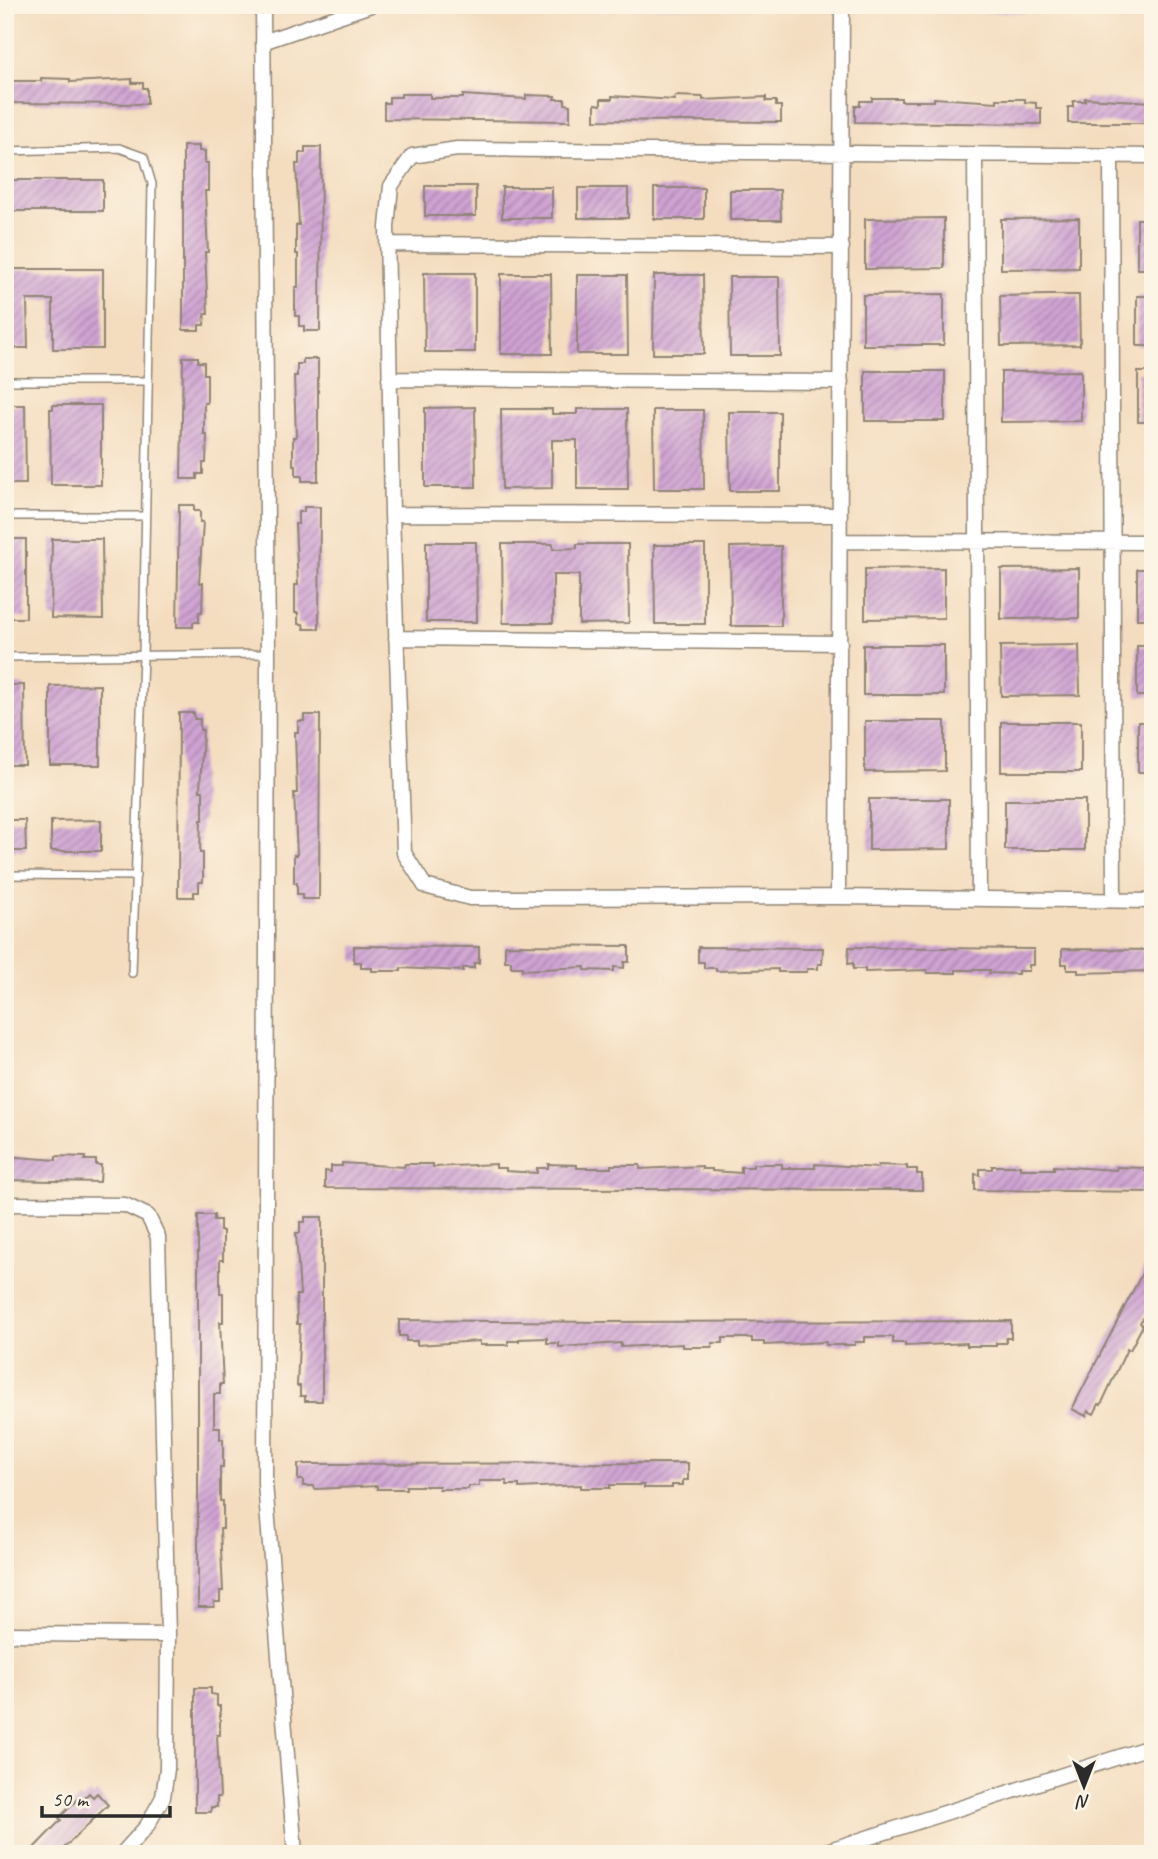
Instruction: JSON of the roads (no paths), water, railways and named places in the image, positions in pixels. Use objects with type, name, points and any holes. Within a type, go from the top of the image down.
[{"type":"street","points":[[263,5],[268,654],[265,1483],[295,1854]]},
{"type":"street","points":[[263,42],[371,5]]},
{"type":"street","points":[[838,897],[842,5]]},
{"type":"street","points":[[1153,156],[457,149],[412,156],[391,186],[387,244],[391,514],[404,853],[425,886],[470,898],[838,897],[1153,901]]},
{"type":"street","points":[[975,154],[978,899]]},
{"type":"street","points":[[1111,155],[1114,900]]},
{"type":"street","points":[[387,244],[842,247]]},
{"type":"street","points":[[389,379],[841,382]]},
{"type":"street","points":[[391,514],[840,515]]},
{"type":"street","points":[[840,541],[1153,541]]},
{"type":"street","points":[[396,638],[840,643]]},
{"type":"street","points":[[5,1205],[125,1205],[148,1216],[158,1237],[168,1635],[167,1769],[163,1797],[147,1826],[122,1854]]},
{"type":"street","points":[[5,1634],[168,1635]]},
{"type":"street","points":[[817,1854],[1153,1746]]},
{"type":"lane","points":[[5,151],[119,148],[144,157],[152,184],[143,656],[132,973]]},
{"type":"lane","points":[[5,381],[147,381]]},
{"type":"lane","points":[[5,516],[144,516]]},
{"type":"lane","points":[[5,657],[268,654]]},
{"type":"lane","points":[[5,875],[136,876]]}]
